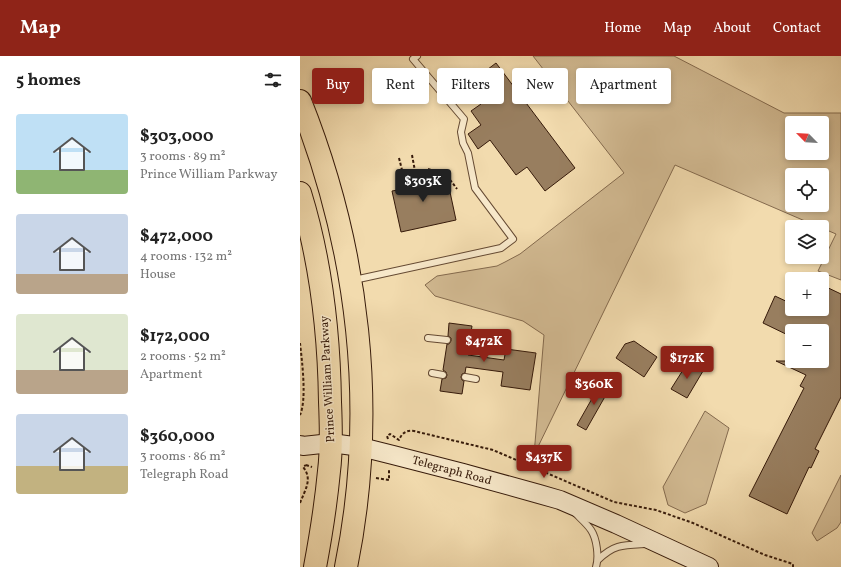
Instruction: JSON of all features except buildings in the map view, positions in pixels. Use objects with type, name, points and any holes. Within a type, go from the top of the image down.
[{"type":"highway","points":[[300,101],[310,126],[335,206],[345,246],[357,325],[362,404],[361,447],[358,489],[346,567]]},
{"type":"highway","name":"Prince William Parkway","points":[[300,193],[314,246],[322,286],[330,371],[330,470],[316,567]]},
{"type":"main road","name":"Telegraph Road","points":[[300,445],[331,443],[361,447],[539,494],[565,502],[709,567]]},
{"type":"lane","points":[[351,281],[501,248],[513,239],[475,188],[468,153],[463,143],[461,132],[464,119],[413,59],[417,56]]},
{"type":"lane","points":[[428,338],[447,340]]},
{"type":"lane","points":[[470,343],[481,345]]},
{"type":"lane","points":[[432,373],[443,374]]},
{"type":"lane","points":[[465,377],[476,379]]},
{"type":"lane","points":[[565,502],[591,530],[594,537],[598,560],[596,567]]},
{"type":"lane","points":[[598,560],[605,553],[617,547],[658,544]]},
{"type":"path","points":[[412,155],[415,171]]},
{"type":"path","points":[[399,158],[403,174]]},
{"type":"path","points":[[428,169],[446,175],[457,189]]},
{"type":"path","points":[[300,343],[303,393],[300,415]]},
{"type":"path","points":[[388,436],[390,434],[398,440],[404,432],[408,430],[493,450],[614,502],[652,509],[689,521],[793,566]]},
{"type":"path","points":[[300,503],[308,481],[307,474],[303,467],[306,465]]},
{"type":"shaded area","points":[[533,56],[674,56],[784,113],[841,113],[841,280],[829,275],[829,272],[818,271],[821,264],[829,264],[829,248],[836,234],[829,231],[829,220],[803,220],[675,165],[534,455],[544,335],[523,321],[435,296],[425,285],[437,276],[497,266],[520,254],[624,173],[568,101],[568,68],[542,68]]},
{"type":"shaded area","points":[[705,411],[729,428],[706,504],[685,513],[668,505],[663,487]]},
{"type":"shaded area","points":[[841,475],[841,522],[837,528],[817,541],[812,533]]}]
